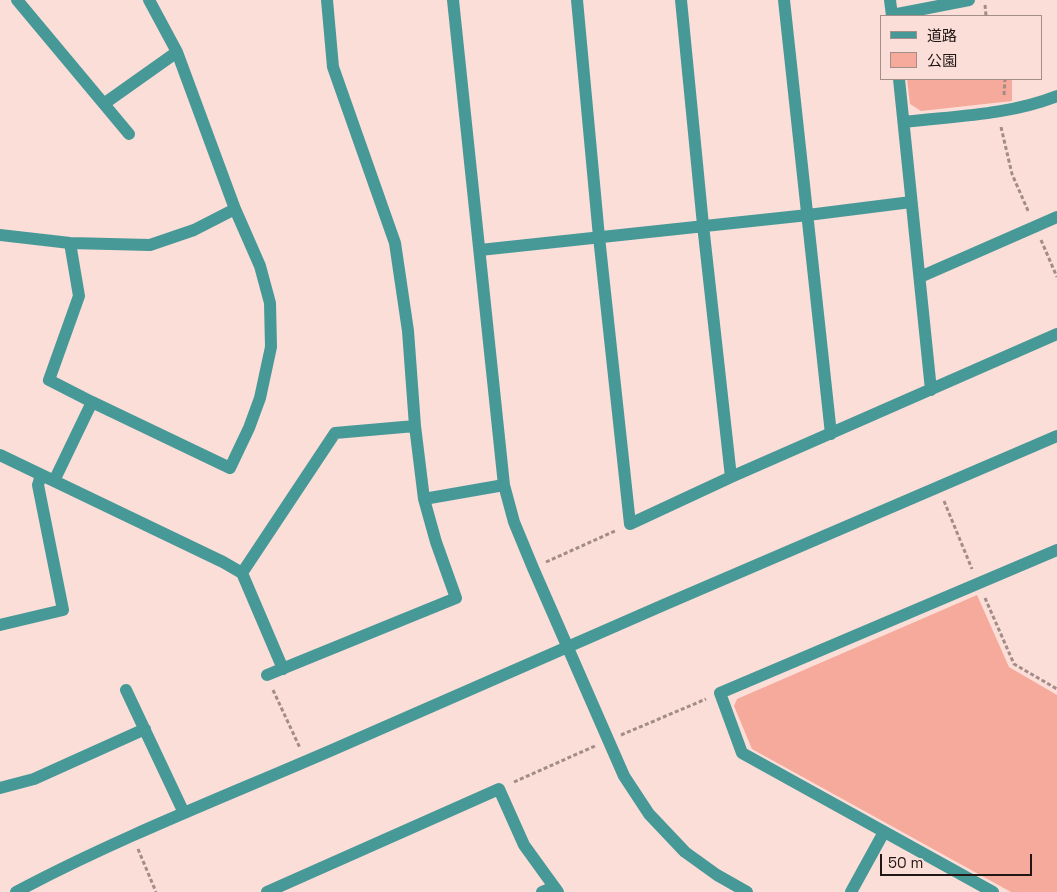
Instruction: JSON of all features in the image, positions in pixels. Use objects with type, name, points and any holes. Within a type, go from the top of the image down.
[{"type":"street","points":[[17,0],[129,134]]},
{"type":"street","points":[[70,243],[79,296],[49,380],[230,468],[249,428],[260,398],[271,347],[270,303],[260,266],[235,209],[177,52],[149,0]]},
{"type":"street","points":[[267,675],[456,598],[436,542],[424,499],[415,426],[408,331],[395,243],[333,67],[327,0]]},
{"type":"street","points":[[453,0],[504,485],[514,522],[566,647],[624,776],[649,814],[684,852],[716,875],[747,892]]},
{"type":"street","points":[[577,0],[630,524],[730,476],[831,434],[1057,334]]},
{"type":"street","points":[[681,0],[702,225],[730,476]]},
{"type":"street","points":[[784,0],[831,434]]},
{"type":"street","points":[[890,0],[892,15]]},
{"type":"street","points":[[897,15],[969,0]]},
{"type":"street","points":[[105,103],[177,52]]},
{"type":"street","points":[[899,80],[931,390]]},
{"type":"street","points":[[904,122],[997,112],[1057,96]]},
{"type":"street","points":[[480,250],[808,215],[911,202]]},
{"type":"street","points":[[0,235],[70,243],[150,245],[194,230],[235,209]]},
{"type":"street","points":[[920,277],[1057,217]]},
{"type":"street","points":[[54,481],[92,402]]},
{"type":"street","points":[[242,573],[336,433],[415,426]]},
{"type":"street","points":[[16,892],[184,813],[306,762],[566,647],[1057,436]]},
{"type":"street","points":[[0,455],[223,562],[242,573],[283,669]]},
{"type":"street","points":[[0,625],[63,610],[38,485],[41,475]]},
{"type":"street","points":[[424,499],[504,485]]},
{"type":"street","points":[[993,892],[742,753],[720,693],[1057,550]]},
{"type":"street","points":[[126,690],[184,813]]},
{"type":"street","points":[[0,788],[34,779],[145,729]]},
{"type":"street","points":[[267,892],[499,789],[524,845],[551,890]]},
{"type":"street","points":[[851,892],[884,832]]},
{"type":"path","points":[[997,112],[1012,174],[1057,277]]},
{"type":"path","points":[[938,487],[1014,664],[1057,689]]},
{"type":"path","points":[[533,568],[630,524]]},
{"type":"path","points":[[267,675],[306,762]]},
{"type":"path","points":[[499,789],[607,740],[720,693]]},
{"type":"path","points":[[132,836],[156,892]]},
{"type":"green space","points":[[907,80],[1012,80],[1012,101],[921,111],[910,104]]},
{"type":"green space","points":[[977,595],[1009,667],[1057,695],[1057,892],[1011,892],[752,749],[734,706],[737,699]]}]
